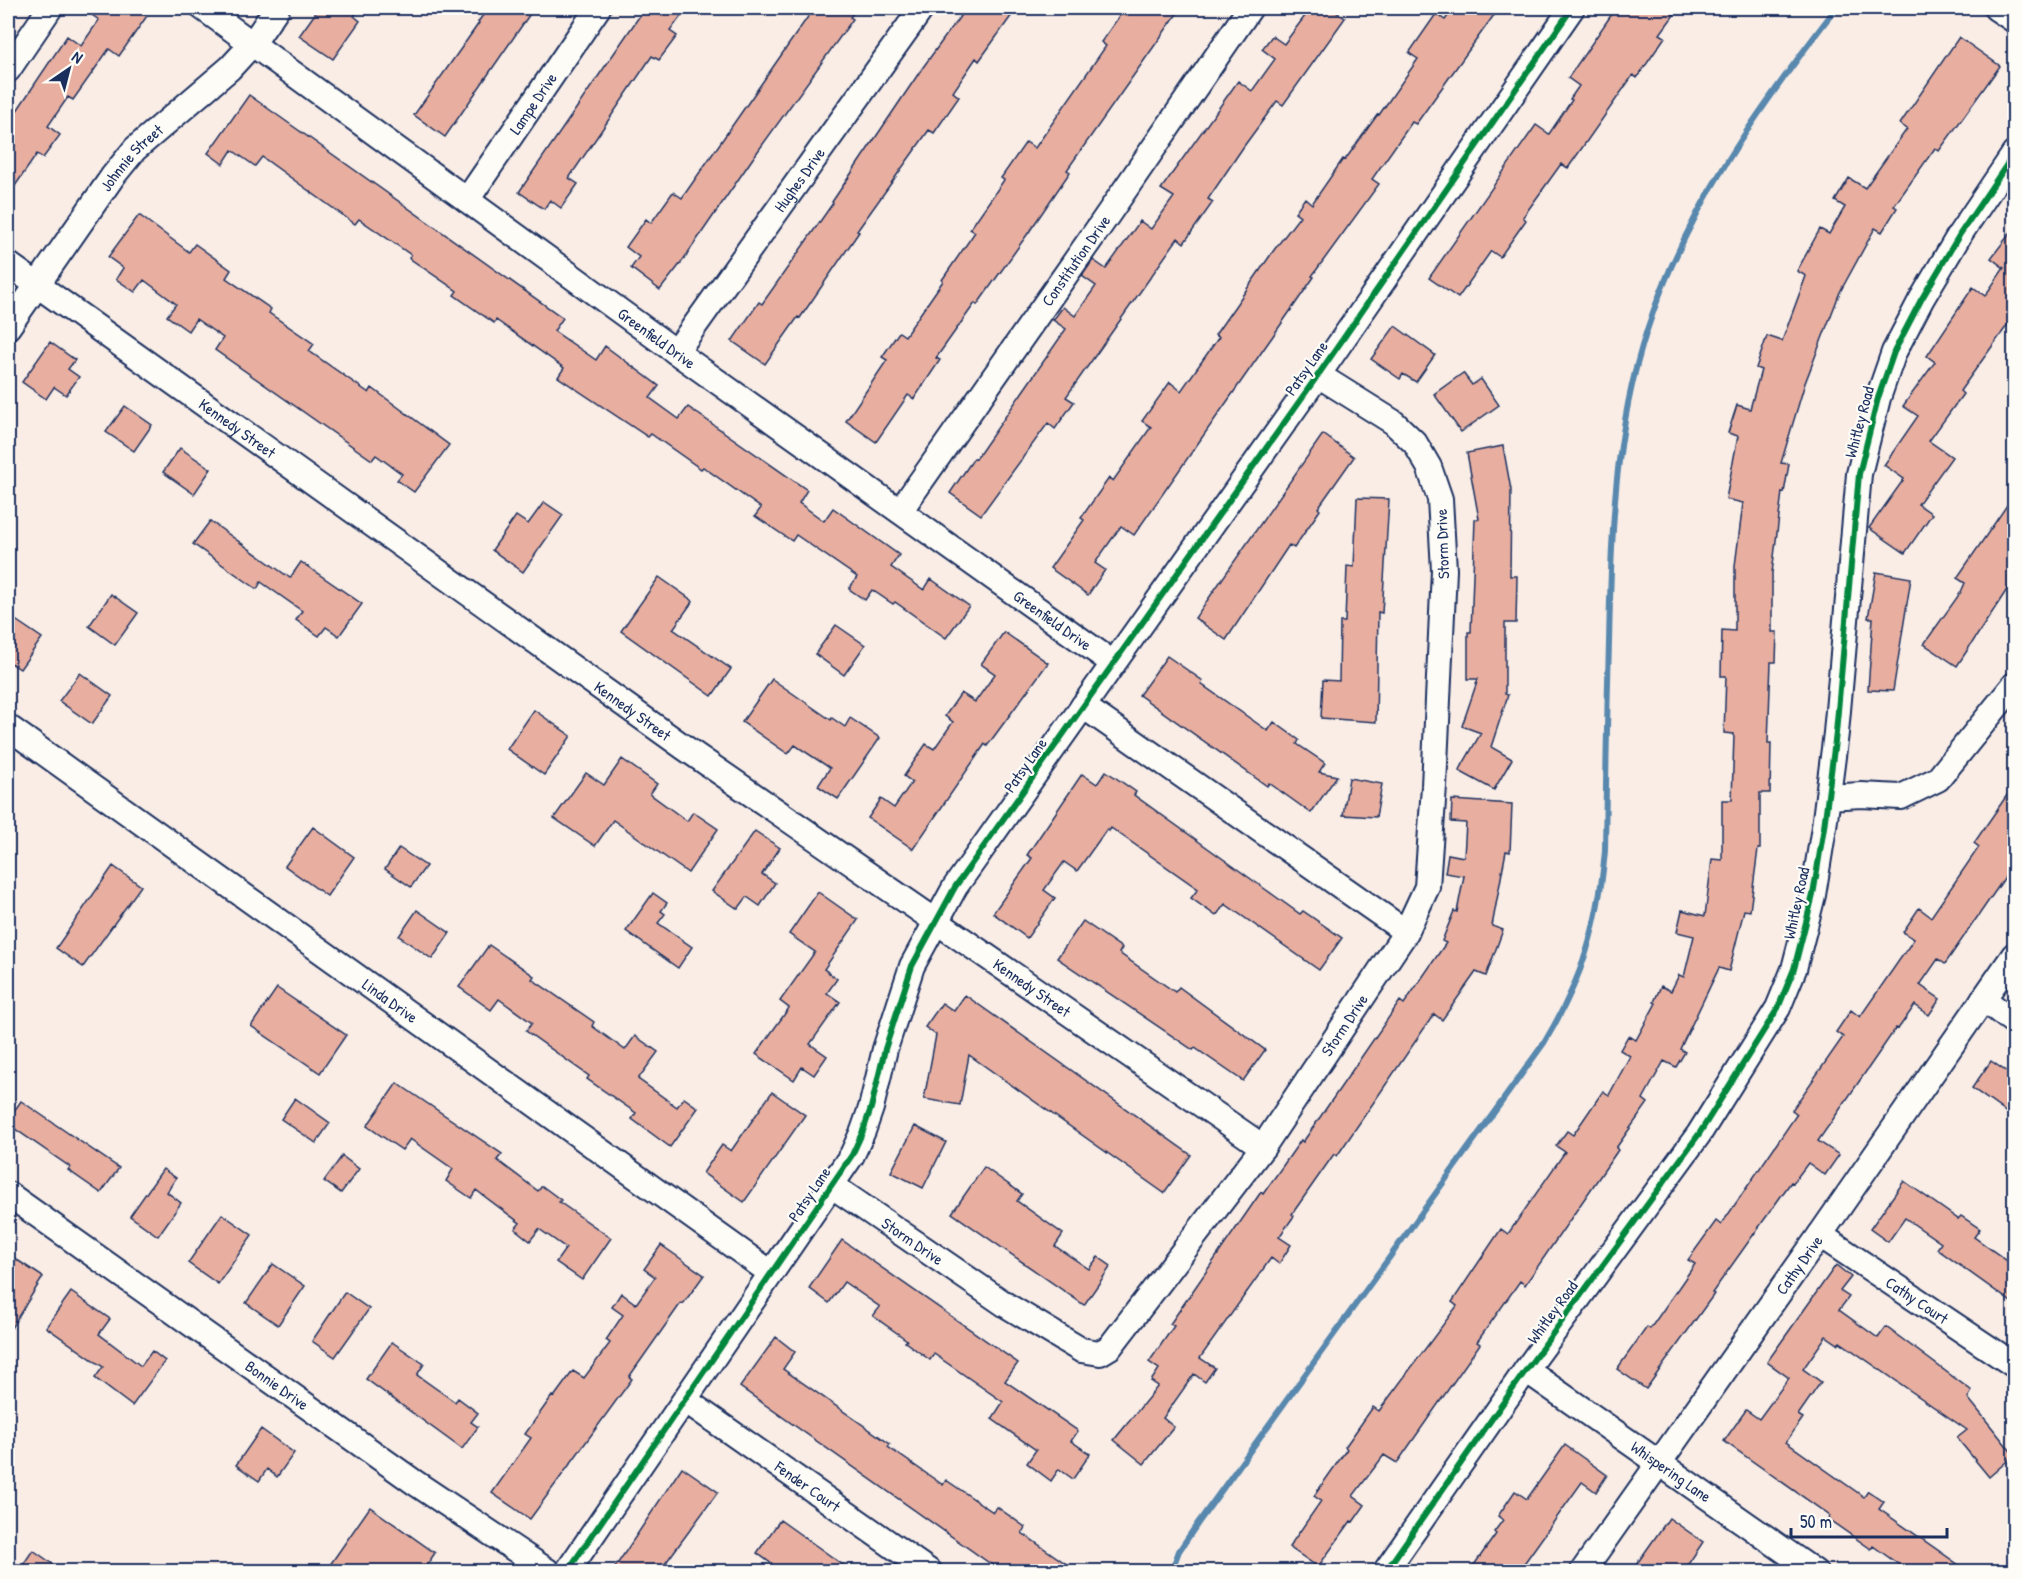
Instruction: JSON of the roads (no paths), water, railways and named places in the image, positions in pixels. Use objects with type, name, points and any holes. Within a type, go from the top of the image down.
[{"type":"street","points":[[8,70],[50,8]]},
{"type":"street","name":"Greenfield Drive","points":[[203,8],[676,352],[1113,663]]},
{"type":"street","name":"Johnnie Street","points":[[8,327],[113,176],[135,150],[230,68],[253,43],[277,8]]},
{"type":"street","name":"Lampe Drive","points":[[467,200],[598,8]]},
{"type":"street","name":"Hughes Drive","points":[[676,352],[922,8]]},
{"type":"street","name":"Constitution Drive","points":[[900,511],[1250,8]]},
{"type":"street","name":"Patsy Lane","points":[[567,1572],[852,1155],[871,1108],[885,1050],[912,966],[955,887],[1318,375],[1572,8]]},
{"type":"street","points":[[1996,8],[2014,20]]},
{"type":"street","name":"Whitley Road","points":[[1384,1572],[1526,1370],[1699,1134],[1778,1008],[1794,969],[1813,895],[1836,733],[1859,474],[1878,398],[1894,352],[1921,300],[1960,234],[2014,154]]},
{"type":"street","name":"Kennedy Street","points":[[8,264],[685,748],[1263,1147]]},
{"type":"street","name":"Storm Drive","points":[[831,1185],[1006,1305],[1081,1350],[1100,1353],[1110,1347],[1263,1147],[1406,932],[1427,887],[1444,570],[1440,499],[1429,467],[1415,443],[1393,422],[1318,375]]},
{"type":"street","points":[[1828,797],[1861,795],[1901,797],[1938,779],[2014,685]]},
{"type":"street","points":[[1083,706],[1406,932]]},
{"type":"street","name":"Linda Drive","points":[[8,727],[771,1273]]},
{"type":"street","name":"Cathy Drive","points":[[1582,1572],[2014,955]]},
{"type":"street","points":[[1983,999],[2014,1022]]},
{"type":"street","name":"Bonnie Drive","points":[[8,1194],[414,1482],[549,1572]]},
{"type":"street","name":"Cathy Court","points":[[1820,1235],[2014,1365]]},
{"type":"street","name":"Whispering Lane","points":[[1526,1370],[1815,1572]]},
{"type":"street","name":"Fender Court","points":[[685,1400],[930,1572]]},
{"type":"waterway","points":[[1171,1572],[1179,1551],[1198,1523],[1544,1043],[1579,974],[1593,928],[1605,851],[1613,524],[1621,445],[1636,368],[1663,285],[1704,201],[1753,121],[1836,8]]}]
